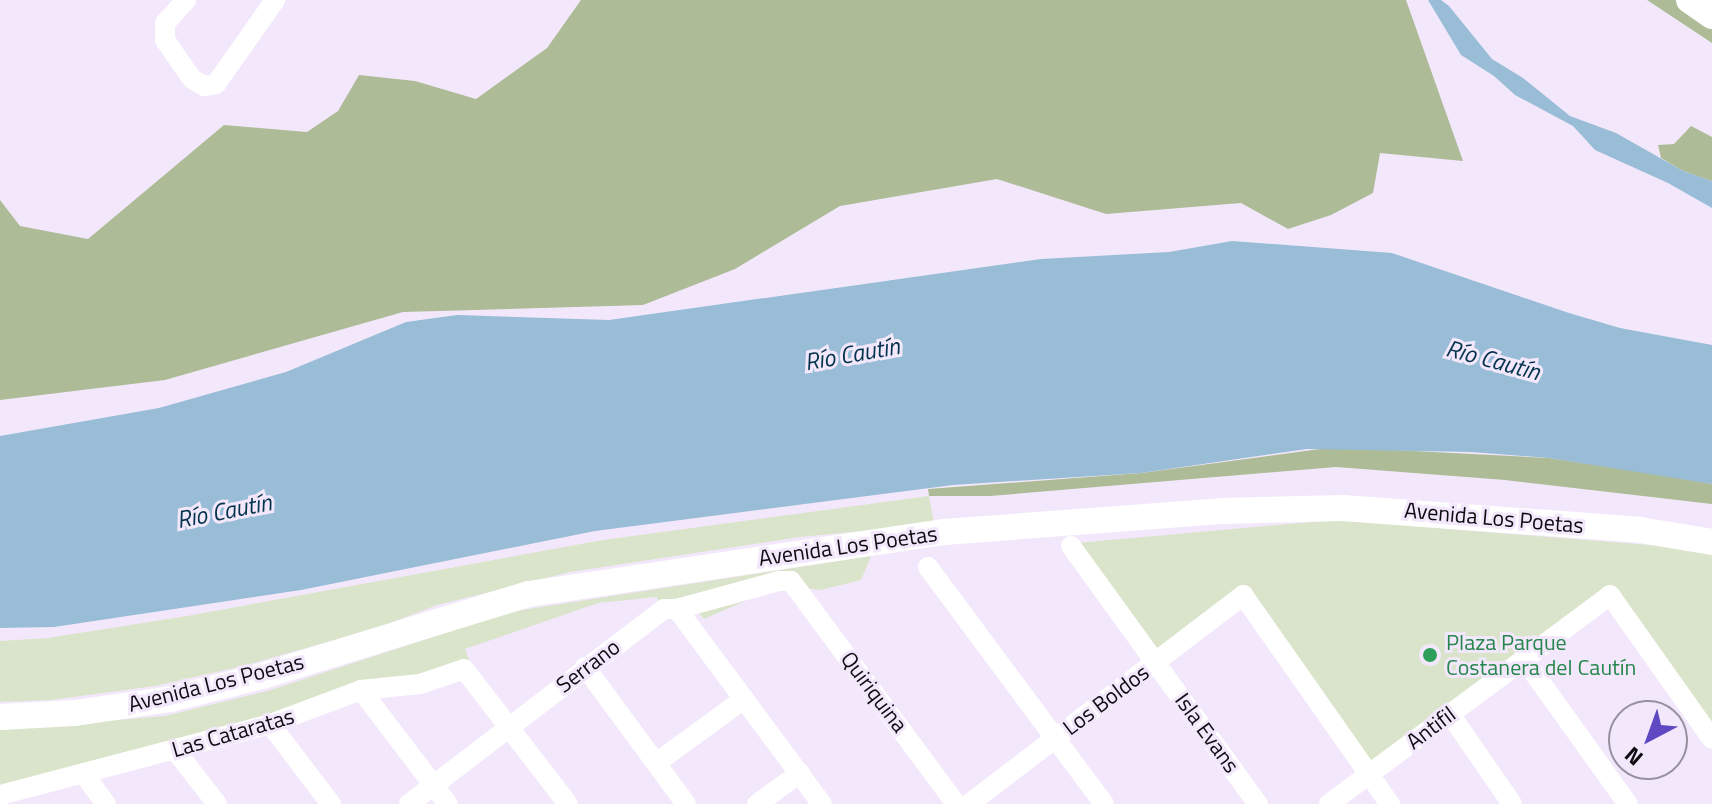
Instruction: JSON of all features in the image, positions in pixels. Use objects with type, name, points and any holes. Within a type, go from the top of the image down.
[{"type":"main road","points":[[1689,0],[1712,16]]},
{"type":"main road","name":"Avenida Los Poetas","points":[[0,717],[75,713],[171,699],[262,676],[529,594],[944,532],[1221,511],[1343,508],[1640,530],[1712,542]]},
{"type":"street","points":[[186,0],[165,23],[165,40],[192,79],[204,86],[216,84],[275,0]]},
{"type":"street","name":"Isla Evans","points":[[1071,546],[1258,804]]},
{"type":"street","points":[[928,567],[1104,804]]},
{"type":"street","name":"Serrano","points":[[409,804],[664,609],[677,609],[779,581],[791,581]]},
{"type":"street","name":"Quiriquina","points":[[791,581],[956,804]]},
{"type":"street","name":"Los Boldos","points":[[969,804],[1243,595],[1369,774]]},
{"type":"street","name":"Antifil","points":[[1329,804],[1610,595],[1712,739]]},
{"type":"street","points":[[677,609],[822,804]]},
{"type":"street","points":[[1524,659],[1628,804]]},
{"type":"street","points":[[585,667],[686,804]]},
{"type":"street","name":"Las Cataratas","points":[[0,795],[270,724],[361,690],[420,684],[464,669],[510,726]]},
{"type":"street","points":[[361,690],[448,804]]},
{"type":"street","points":[[656,763],[744,699]]},
{"type":"street","points":[[1450,714],[1512,804]]},
{"type":"street","points":[[270,724],[331,804]]},
{"type":"street","points":[[510,726],[568,804]]},
{"type":"street","points":[[175,750],[217,804]]},
{"type":"street","points":[[757,804],[800,773]]},
{"type":"street","points":[[84,774],[106,804]]},
{"type":"street","points":[[1369,774],[1390,804]]},
{"type":"green space","points":[[581,0],[1406,0],[1463,161],[1380,153],[1373,193],[1331,215],[1288,229],[1241,203],[1106,214],[997,179],[840,206],[735,269],[643,305],[403,312],[165,380],[0,400],[0,200],[20,226],[88,239],[224,125],[307,132],[338,111],[359,75],[415,81],[476,99],[547,48]]},
{"type":"green space","points":[[1647,0],[1712,0],[1712,43]]},
{"type":"green space","points":[[1691,126],[1712,137],[1712,181],[1683,171],[1661,158],[1658,145],[1674,144]]},
{"type":"green space","points":[[1335,447],[1549,458],[1656,474],[1712,484],[1712,504],[1505,480],[1336,467],[990,496],[929,496],[928,489],[1141,473]]},
{"type":"green space","points":[[929,496],[934,524],[800,537],[570,572],[437,605],[380,627],[243,666],[155,686],[51,700],[0,702],[0,641],[48,638],[187,616],[603,540]]},
{"type":"green space","points":[[1335,520],[1712,550],[1712,726],[1614,589],[1373,765],[1243,590],[1162,655],[1077,543]]},
{"type":"green space","points":[[871,556],[861,580],[821,590],[782,585],[704,619],[689,602],[678,598],[659,605],[657,597],[598,603],[465,649],[470,662],[0,786],[0,730],[165,716],[271,690],[509,612]]},
{"type":"water","points":[[1428,0],[1441,0],[1449,6],[1492,59],[1523,78],[1570,116],[1616,133],[1683,171],[1712,181],[1712,208],[1668,183],[1595,150],[1573,126],[1515,95],[1494,76],[1461,55]]},
{"type":"water","name":"Río Cautín","points":[[1232,241],[1392,253],[1620,328],[1712,345],[1712,484],[1549,458],[1471,452],[1307,449],[1141,473],[953,485],[595,531],[301,590],[54,627],[0,628],[0,436],[159,408],[286,372],[406,322],[457,315],[609,320],[1041,259],[1169,252]]},
{"type":"place","name":"Plaza Parque Costanera del Cautín","points":[[1430,655]]}]
